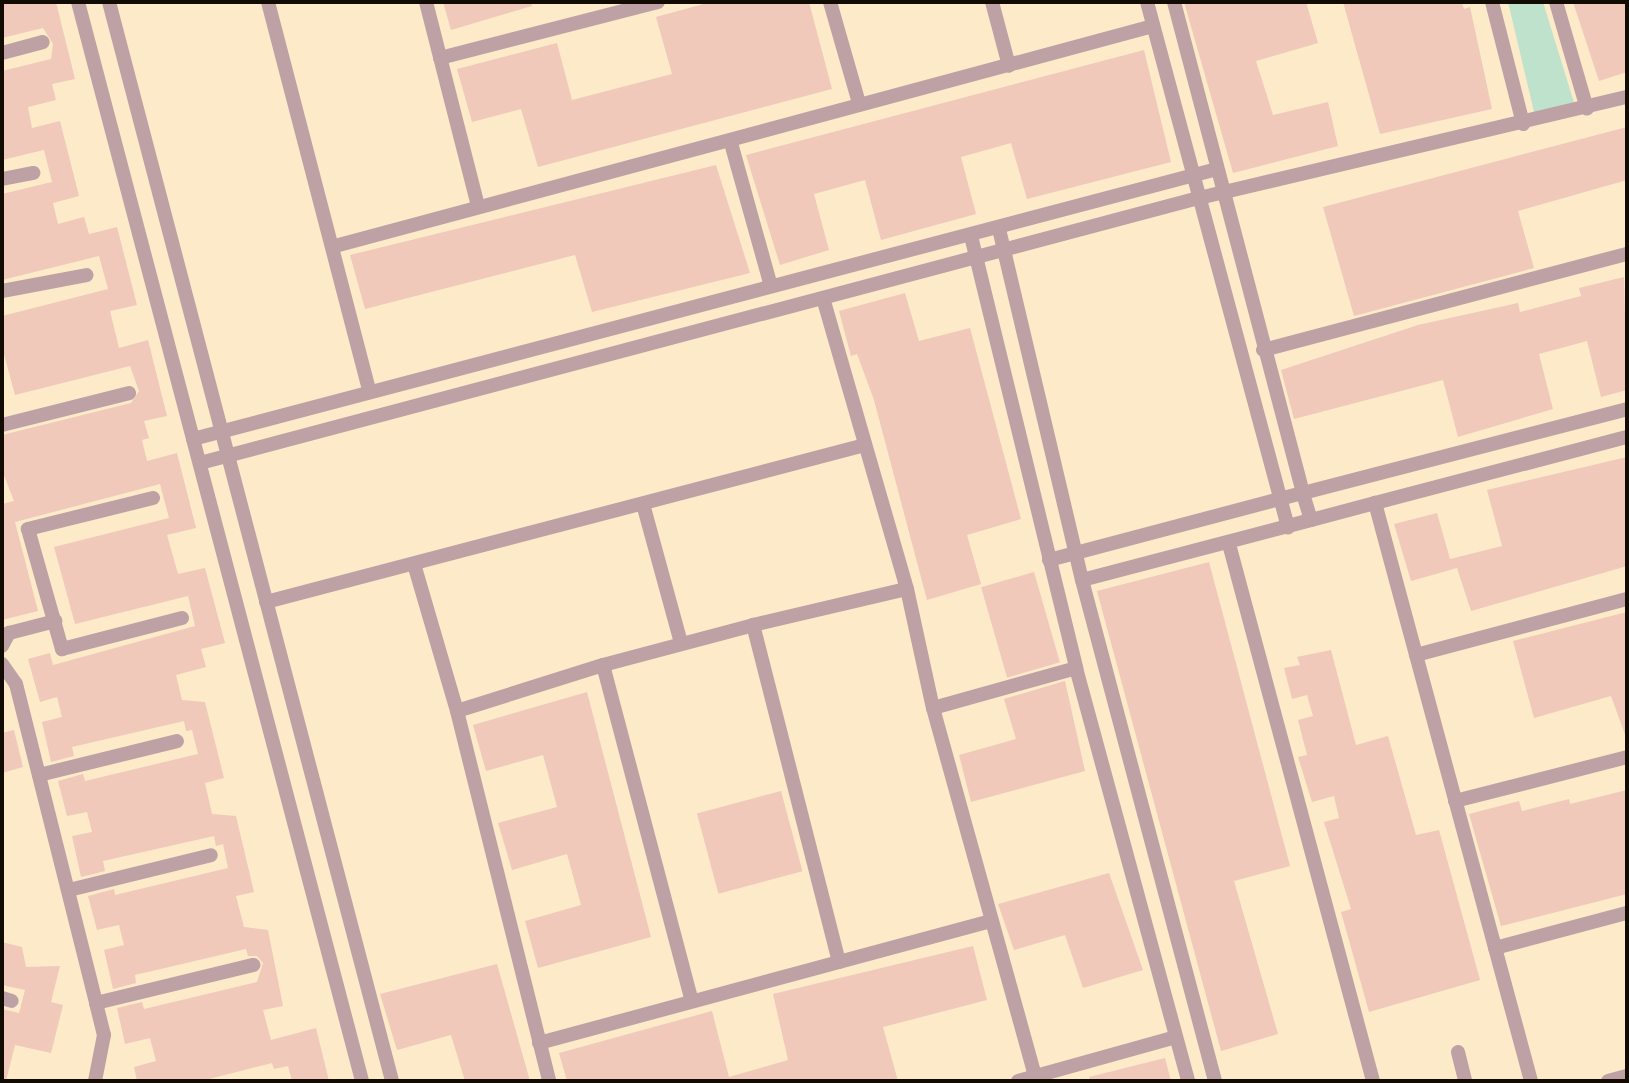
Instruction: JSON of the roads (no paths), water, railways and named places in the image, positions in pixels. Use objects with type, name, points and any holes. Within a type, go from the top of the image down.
[{"type":"street","points":[[78,2],[362,1081]]},
{"type":"street","points":[[109,2],[219,432],[392,1081]]},
{"type":"street","points":[[268,2],[335,246],[369,390]]},
{"type":"street","points":[[426,2],[478,206]]},
{"type":"street","points":[[440,58],[658,2]]},
{"type":"street","points":[[830,2],[859,103]]},
{"type":"street","points":[[992,2],[1009,66]]},
{"type":"street","points":[[1147,2],[1288,527]]},
{"type":"street","points":[[1174,2],[1263,350],[1311,520]]},
{"type":"street","points":[[1492,2],[1523,124]]},
{"type":"street","points":[[1556,2],[1587,109]]},
{"type":"street","points":[[335,246],[478,206],[731,143],[859,103],[1153,26]]},
{"type":"street","points":[[2,53],[43,42]]},
{"type":"street","points":[[200,463],[1199,198],[1587,109],[1627,97]]},
{"type":"street","points":[[731,143],[771,286]]},
{"type":"street","points":[[193,439],[369,390],[999,229],[1217,169]]},
{"type":"street","points":[[2,179],[33,173]]},
{"type":"street","points":[[999,229],[1082,580],[1215,1081]]},
{"type":"street","points":[[971,236],[1076,668],[1188,1081]]},
{"type":"street","points":[[1263,350],[1627,254]]},
{"type":"street","points":[[2,291],[87,275]]},
{"type":"street","points":[[823,298],[907,589],[933,708],[1035,1077]]},
{"type":"street","points":[[2,425],[129,393]]},
{"type":"street","points":[[1049,560],[1627,409]]},
{"type":"street","points":[[1082,580],[1229,544],[1627,437]]},
{"type":"street","points":[[266,602],[865,445]]},
{"type":"street","points":[[153,498],[28,529],[62,649],[182,618]]},
{"type":"street","points":[[1375,503],[1531,1081]]},
{"type":"street","points":[[643,504],[681,643]]},
{"type":"street","points":[[1229,544],[1373,1081]]},
{"type":"street","points":[[414,564],[457,711],[549,1081]]},
{"type":"street","points":[[457,711],[681,643],[907,589]]},
{"type":"street","points":[[1416,655],[1627,599]]},
{"type":"street","points":[[2,646],[9,633],[55,621]]},
{"type":"street","points":[[753,625],[839,962]]},
{"type":"street","points":[[2,664],[16,684],[104,1035],[95,1081]]},
{"type":"street","points":[[603,665],[691,999]]},
{"type":"street","points":[[933,708],[1076,668]]},
{"type":"street","points":[[39,775],[177,741]]},
{"type":"street","points":[[1455,801],[1627,757]]},
{"type":"street","points":[[69,890],[211,855]]},
{"type":"street","points":[[310,880],[337,872]]},
{"type":"street","points":[[1495,948],[1627,913]]},
{"type":"street","points":[[539,1043],[691,999],[991,921]]},
{"type":"street","points":[[96,1003],[253,965]]},
{"type":"street","points":[[1018,1081],[1176,1037]]},
{"type":"street","points":[[1458,1052],[1465,1081]]},
{"type":"street","points":[[1608,1081],[1627,1076]]}]
